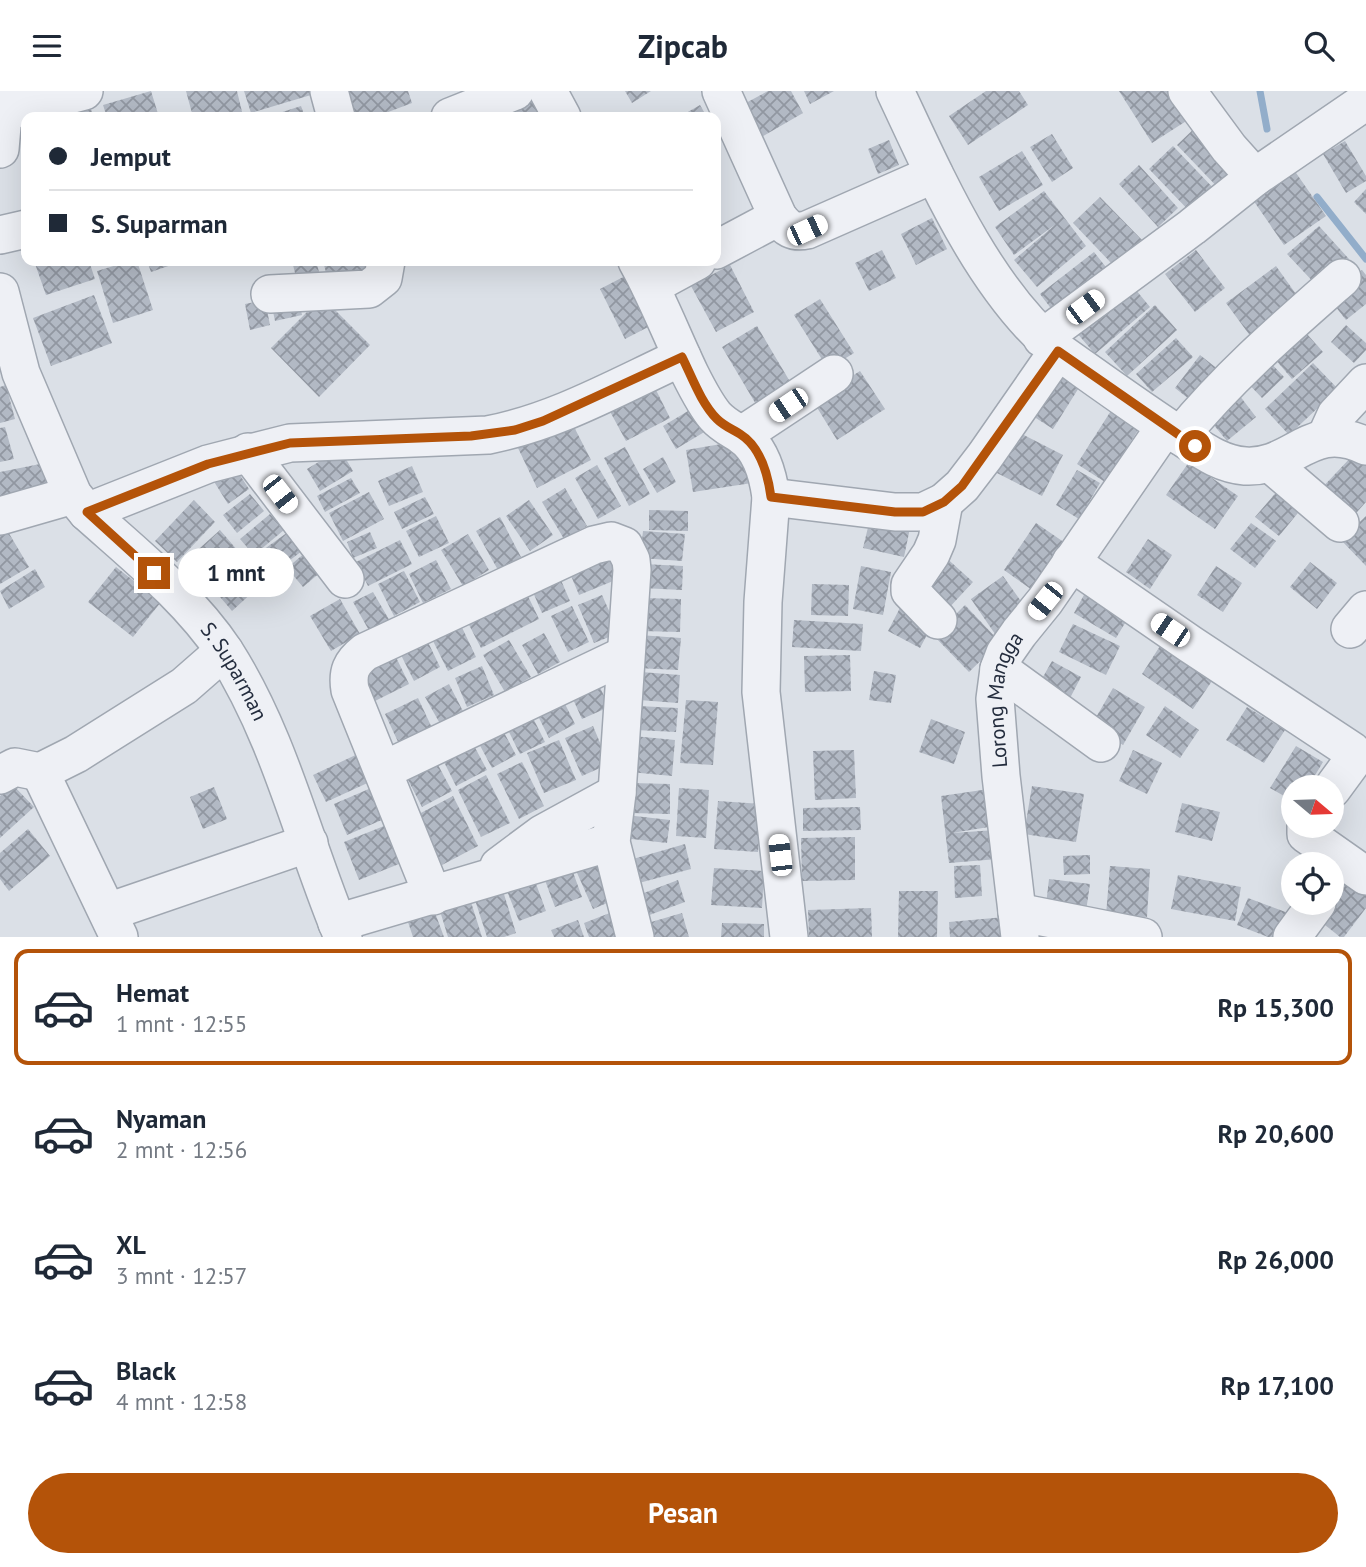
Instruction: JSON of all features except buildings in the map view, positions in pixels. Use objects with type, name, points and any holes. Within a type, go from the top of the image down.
[{"type":"street","points":[[0,149],[3,106],[84,91]]},
{"type":"street","points":[[329,91],[335,112]]},
{"type":"street","points":[[462,112],[515,91]]},
{"type":"street","points":[[548,91],[559,112]]},
{"type":"street","points":[[721,91],[778,217],[783,225],[792,230],[807,230],[934,174]]},
{"type":"street","points":[[895,91],[934,174],[985,265],[1010,300],[1050,345],[1172,431],[1210,456],[1228,463],[1244,466],[1271,464],[1326,437],[1343,438],[1366,446]]},
{"type":"street","points":[[1187,91],[1229,148],[1255,177]]},
{"type":"street","points":[[771,497],[895,512],[923,512],[944,502],[962,486],[1050,345],[1255,177],[1366,101]]},
{"type":"street","points":[[721,247],[778,217]]},
{"type":"street","points":[[0,235],[21,230]]},
{"type":"street","points":[[270,294],[369,289],[383,278],[385,266]]},
{"type":"street","points":[[675,266],[644,273],[682,357],[711,411],[723,424],[750,443],[764,467],[771,497],[763,602],[761,692],[789,937]]},
{"type":"street","name":"Lorong Mangga","points":[[1018,925],[995,699],[999,669],[1005,653],[1172,431],[1203,408],[1241,369],[1342,278]]},
{"type":"street","name":"S. Suparman","points":[[0,292],[10,375],[80,503],[192,611],[224,651],[257,710],[295,801],[340,930]]},
{"type":"street","points":[[0,516],[80,503],[248,452],[290,443],[477,436],[515,430],[543,421],[682,357]]},
{"type":"street","points":[[742,435],[834,374]]},
{"type":"street","points":[[1326,437],[1336,415],[1366,383]]},
{"type":"street","points":[[248,452],[345,579]]},
{"type":"street","points":[[1271,464],[1340,523]]},
{"type":"street","points":[[939,619],[910,591],[910,585],[937,540],[944,502]]},
{"type":"street","points":[[433,896],[350,689],[348,678],[351,667],[365,652],[611,541],[624,546],[631,560],[617,793],[611,842],[635,937]]},
{"type":"street","points":[[1071,562],[1352,751],[1354,759],[1342,775]]},
{"type":"street","points":[[224,651],[184,686],[76,754],[14,765],[113,924],[309,843]]},
{"type":"street","points":[[384,770],[625,655]]},
{"type":"street","points":[[999,669],[1101,743]]},
{"type":"street","points":[[476,884],[542,834],[617,793]]},
{"type":"street","points":[[1310,838],[1348,874]]},
{"type":"street","points":[[340,930],[433,896],[611,842]]},
{"type":"street","points":[[1292,937],[1308,915]]},
{"type":"street","points":[[1018,925],[1143,937]]},
{"type":"waterway","points":[[1260,91],[1267,129]]},
{"type":"waterway","points":[[1317,197],[1366,259]]},
{"type":"route","points":[[154,573],[87,512],[208,464],[290,443],[471,436],[515,430],[543,421],[682,357],[717,419],[742,435],[757,453],[769,481],[771,497],[895,512],[923,512],[944,502],[962,486],[985,456],[1058,351],[1195,446]]}]
